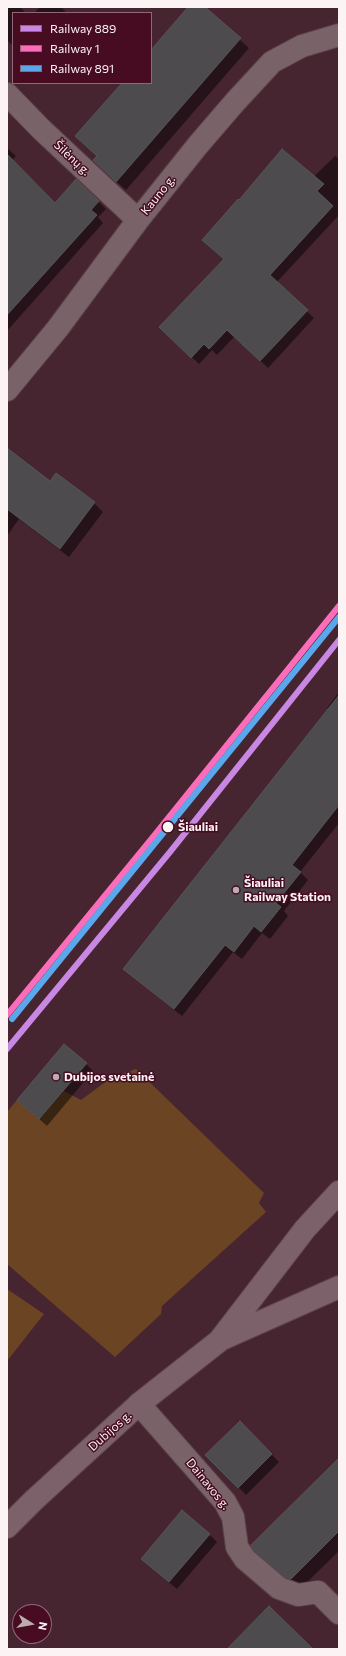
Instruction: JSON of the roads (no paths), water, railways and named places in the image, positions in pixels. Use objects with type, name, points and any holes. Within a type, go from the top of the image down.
[{"type":"main road","name":"Dubijos g.","points":[[219,1341],[305,1229],[339,1192]]},
{"type":"main road","name":"Dubijos g.","points":[[7,1527],[34,1500],[139,1404],[219,1341],[339,1287]]},
{"type":"street","name":"Kauno g.","points":[[7,390],[58,328],[138,220],[235,102],[272,62],[302,46],[339,35]]},
{"type":"street","name":"Šilėnų g.","points":[[7,94],[41,129],[138,220]]},
{"type":"street","name":"Dainavos g.","points":[[139,1404],[225,1502],[233,1517],[237,1547],[245,1560],[279,1588],[298,1595],[318,1592],[339,1613]]},
{"type":"rail line","name":"1","points":[[7,1015],[339,606]]},
{"type":"rail line","name":"891","points":[[12,1019],[339,617]]},
{"type":"rail line","name":"889","points":[[7,1049],[170,852],[339,640]]},
{"type":"place","name":"Šiauliai","points":[[168,827]]},
{"type":"place","name":"Šiauliai Railway Station","points":[[236,890]]},
{"type":"place","name":"Dubijos svetainė","points":[[56,1077]]}]
